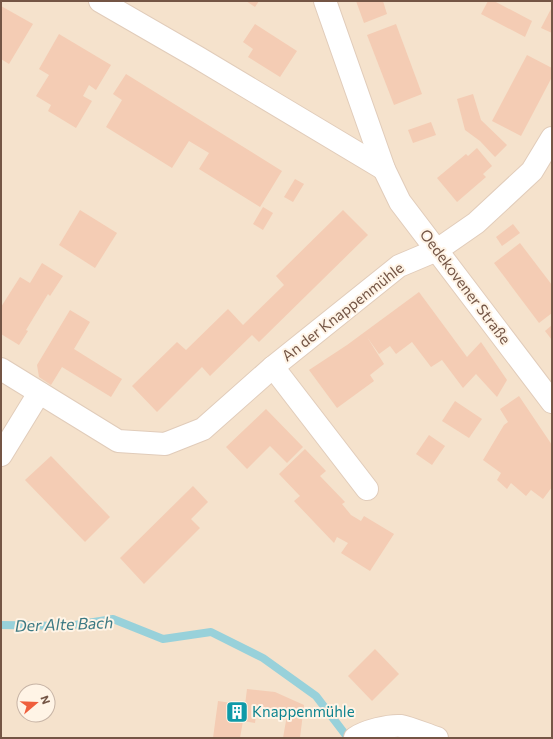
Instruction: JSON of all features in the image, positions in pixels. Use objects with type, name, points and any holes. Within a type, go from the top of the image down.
[{"type":"street","points":[[100,1],[384,169]]},
{"type":"street","name":"Oedekovener Straße","points":[[325,1],[384,169],[400,202],[552,402]]},
{"type":"street","name":"An der Knappenmühle","points":[[1,369],[118,441],[165,444],[202,429],[273,367],[398,266],[437,250],[476,223],[532,171],[552,138]]},
{"type":"street","name":"An der Knappenmühle","points":[[273,367],[367,489]]},
{"type":"street","points":[[1,455],[39,393]]},
{"type":"street","points":[[358,736],[376,729],[400,726],[437,738]]},
{"type":"shaded area","points":[[1,1],[552,1],[552,738],[1,738]]},
{"type":"building","points":[[246,1],[259,1],[255,7]]},
{"type":"building","points":[[356,1],[383,1],[387,14],[364,23]]},
{"type":"building","points":[[488,1],[494,1],[532,21],[525,37],[481,14]]},
{"type":"building","points":[[1,6],[33,24],[9,64],[1,59]]},
{"type":"building","points":[[552,7],[552,33],[541,28]]},
{"type":"building","points":[[255,24],[297,51],[280,77],[248,57],[253,49],[243,42]]},
{"type":"building","points":[[396,24],[422,94],[394,105],[367,35]]},
{"type":"building","points":[[59,34],[111,65],[96,90],[89,85],[83,96],[92,101],[76,128],[48,111],[51,105],[36,96],[49,75],[39,69]]},
{"type":"building","points":[[527,55],[552,68],[552,77],[521,136],[492,121]]},
{"type":"building","points":[[126,74],[282,171],[260,207],[199,169],[209,153],[189,141],[172,168],[106,127],[122,100],[113,94]]},
{"type":"building","points":[[473,94],[481,120],[507,145],[495,157],[480,141],[465,130],[457,99]]},
{"type":"building","points":[[431,122],[436,135],[413,143],[408,130]]},
{"type":"building","points":[[477,148],[492,166],[483,174],[486,177],[457,202],[437,178],[466,154],[468,156]]},
{"type":"building","points":[[295,179],[304,184],[293,202],[284,197]]},
{"type":"building","points":[[263,207],[273,213],[263,230],[253,224]]},
{"type":"building","points":[[80,210],[117,233],[95,268],[59,245]]},
{"type":"building","points":[[343,210],[368,235],[259,342],[252,335],[210,376],[202,367],[157,412],[132,386],[177,342],[186,350],[228,309],[243,325],[284,285],[276,276]]},
{"type":"building","points":[[513,224],[520,233],[502,246],[496,237]]},
{"type":"building","points":[[520,243],[552,285],[552,313],[539,323],[494,263]]},
{"type":"building","points":[[42,263],[63,276],[50,296],[48,294],[26,330],[28,331],[19,345],[1,334],[1,307],[20,277],[30,283]]},
{"type":"building","points":[[419,292],[467,357],[481,342],[507,380],[497,397],[476,374],[463,388],[442,360],[431,367],[412,342],[396,354],[390,346],[379,354],[367,337],[384,364],[370,375],[374,381],[337,408],[309,370],[347,345]]},
{"type":"building","points":[[70,310],[90,322],[74,349],[122,379],[111,397],[62,367],[51,385],[39,377],[37,365]]},
{"type":"building","points":[[552,325],[552,340],[545,331]]},
{"type":"building","points":[[519,396],[552,445],[552,487],[543,499],[531,490],[526,496],[511,483],[507,489],[497,480],[501,473],[483,460],[504,425],[508,422],[500,409]]},
{"type":"building","points":[[455,401],[482,419],[469,438],[442,421]]},
{"type":"building","points":[[266,409],[303,447],[287,463],[270,446],[247,469],[226,447]]},
{"type":"building","points":[[429,435],[445,446],[432,465],[416,454]]},
{"type":"building","points":[[305,449],[326,471],[320,476],[345,502],[342,504],[351,515],[361,521],[364,516],[394,534],[370,571],[341,553],[348,543],[337,537],[334,543],[294,501],[300,496],[279,474]]},
{"type":"building","points":[[51,456],[110,517],[85,542],[25,480]]},
{"type":"building","points":[[193,486],[208,502],[191,519],[200,528],[144,584],[120,558]]},
{"type":"building","points":[[375,649],[399,674],[372,701],[348,676]]},
{"type":"building","name":"Knappenmühle","points":[[247,689],[275,692],[304,705],[300,738],[283,738],[287,715],[273,710],[257,708],[255,723],[243,721],[240,738],[213,738],[218,701],[245,705]]},
{"type":"waterway","name":"Der Alte Bach","points":[[1,625],[68,626],[113,619],[163,639],[211,632],[263,658],[316,696],[348,738]]},
{"type":"place","name":"Knappenmühle","points":[[237,712]]}]
